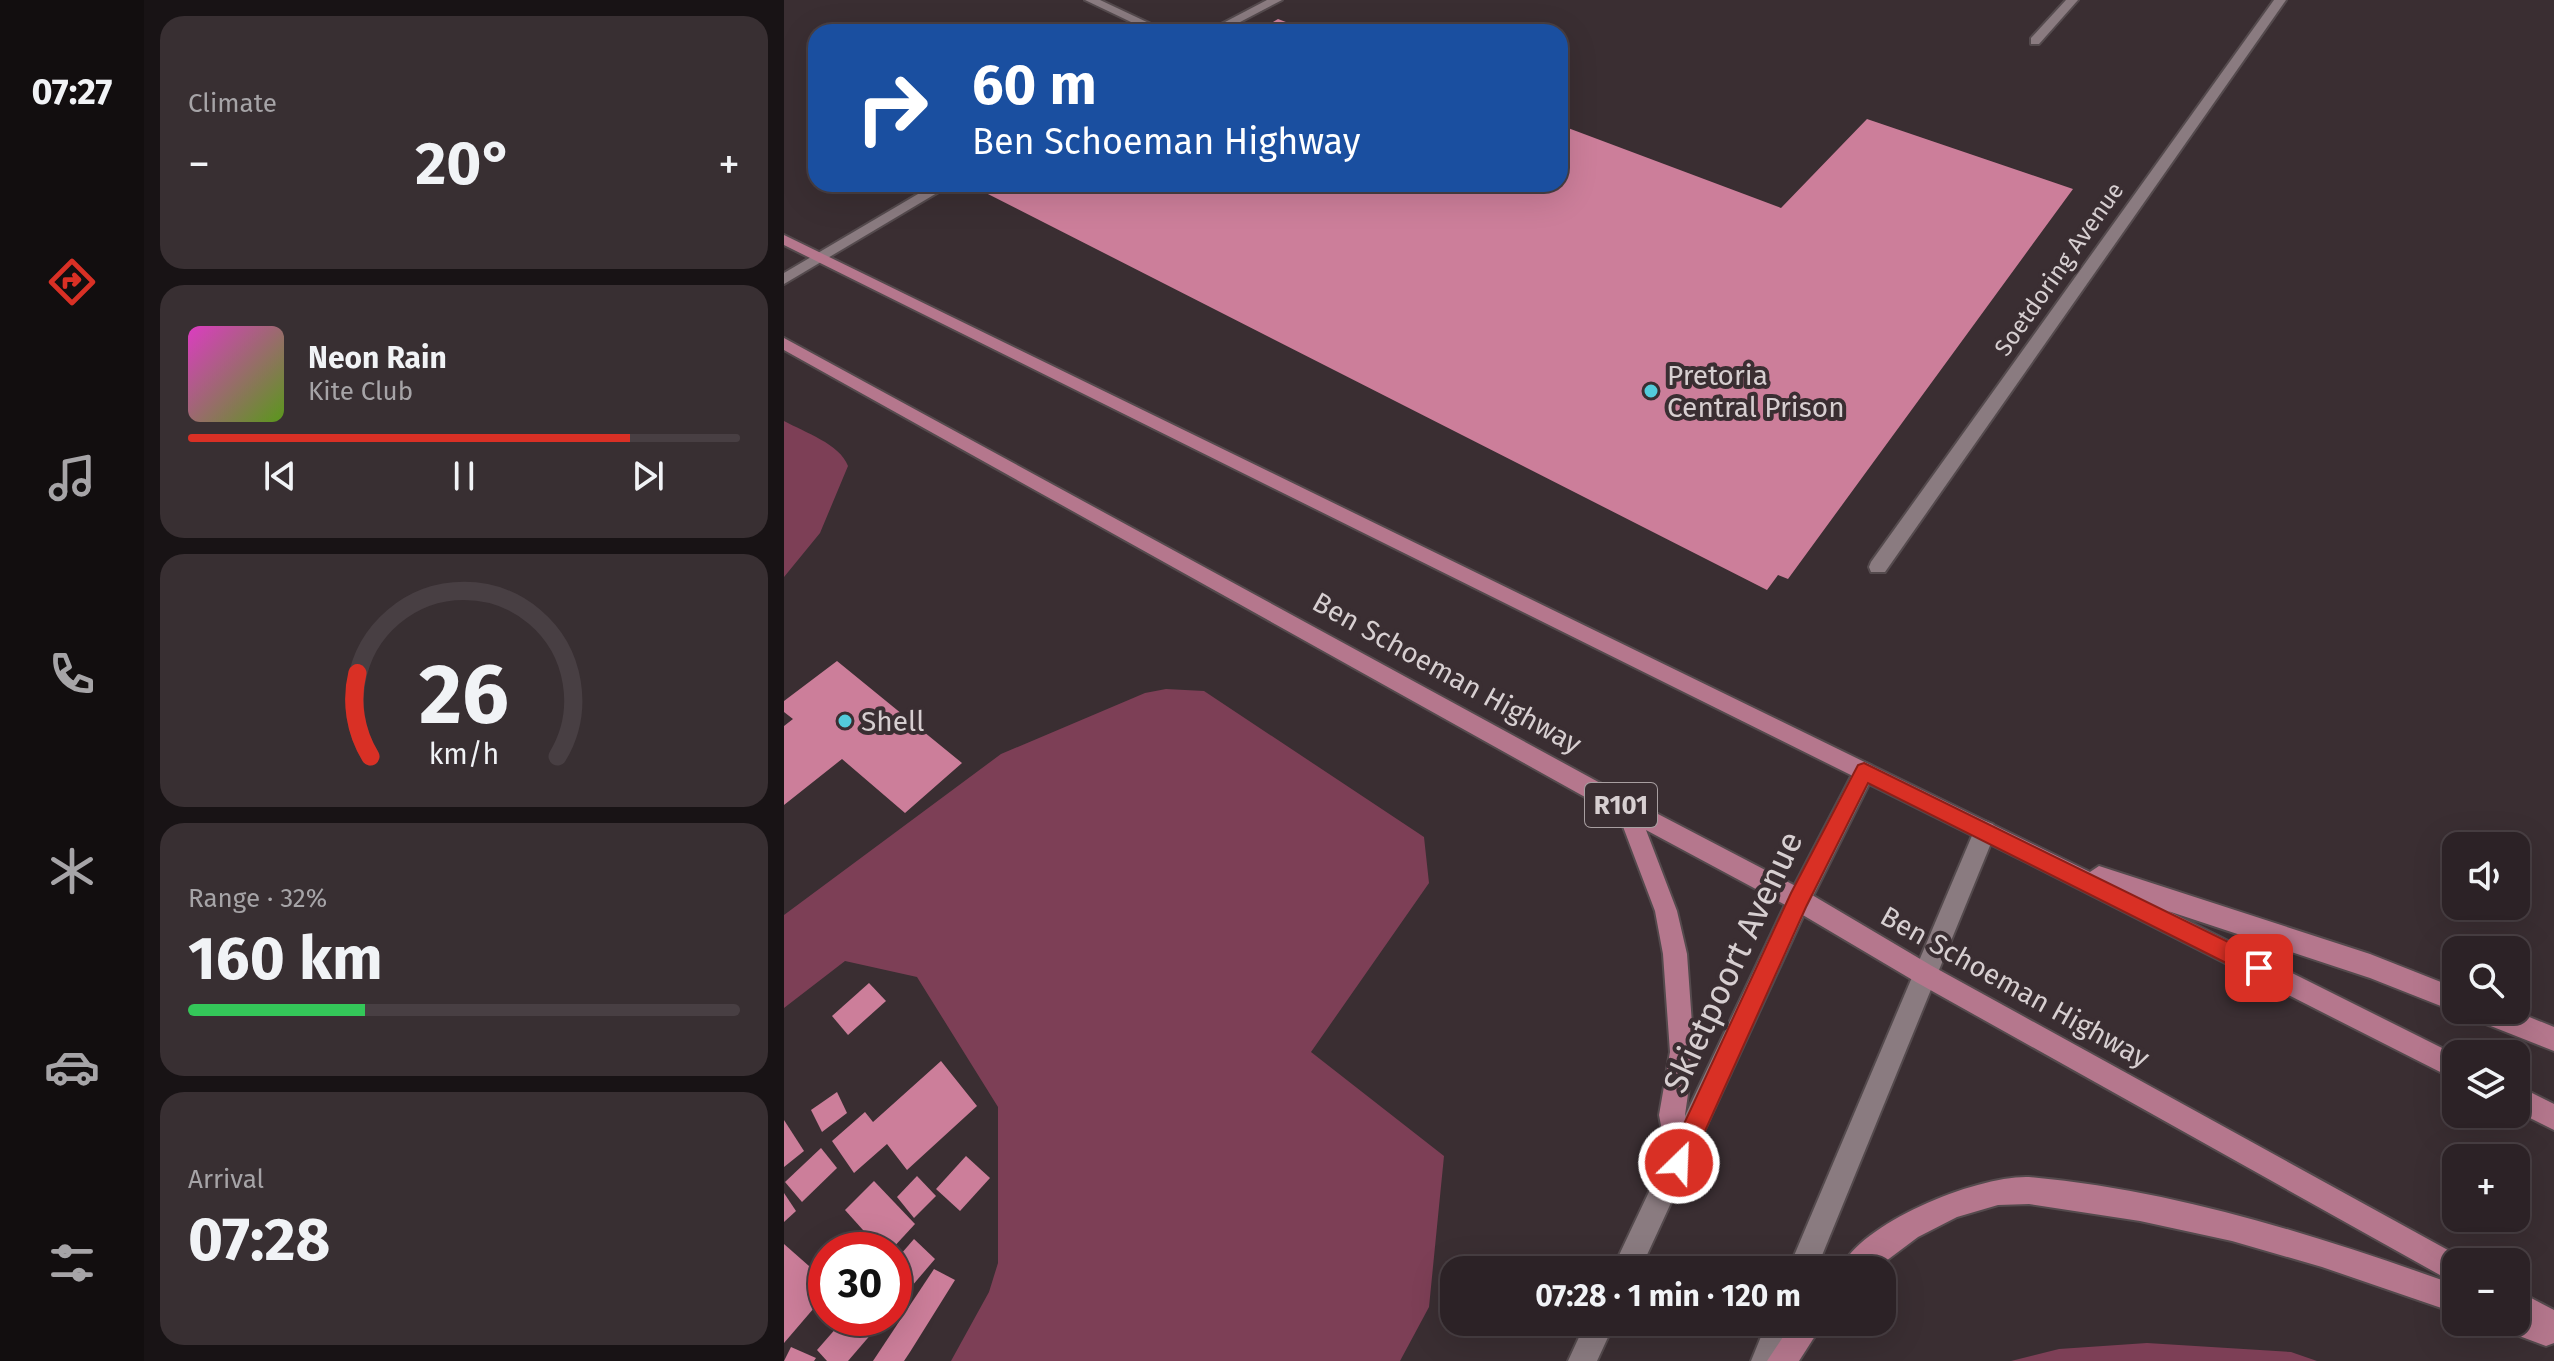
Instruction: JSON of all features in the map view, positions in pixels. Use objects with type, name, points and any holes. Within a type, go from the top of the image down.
[{"type":"main road","points":[[784,239],[2034,855],[2442,1061]]},
{"type":"main road","name":"Ben Schoeman Highway","points":[[784,343],[1627,809],[1799,900],[1924,974],[2442,1262]]},
{"type":"main road","points":[[1627,809],[1666,911],[1675,954],[1682,1052],[1672,1115],[1679,1163]]},
{"type":"main road","points":[[2034,855],[2370,966],[2442,994]]},
{"type":"main road","points":[[2517,1024],[2554,1039]]},
{"type":"main road","points":[[2530,1105],[2554,1117]]},
{"type":"main road","points":[[1869,1256],[1881,1244],[1930,1214],[1989,1195],[2019,1190],[2160,1211],[2334,1255],[2442,1294]]},
{"type":"main road","points":[[2530,1312],[2554,1325]]},
{"type":"main road","points":[[2530,1326],[2554,1335]]},
{"type":"main road","points":[[1781,1361],[1800,1336]]},
{"type":"street","points":[[1091,0],[1144,24]]},
{"type":"street","points":[[1228,24],[1276,0]]},
{"type":"street","points":[[2035,41],[2072,0]]},
{"type":"street","name":"Soetdoring Avenue","points":[[1878,567],[2280,0]]},
{"type":"street","points":[[784,279],[931,192]]},
{"type":"street","name":"Skietpoort Avenue","points":[[1633,1256],[1679,1163],[1799,900],[1864,772]]},
{"type":"street","points":[[1808,1256],[1985,831]]},
{"type":"street","points":[[1582,1361],[1594,1336]]},
{"type":"street","points":[[1765,1361],[1775,1336]]},
{"type":"shaded area","points":[[784,421],[830,445],[848,466],[820,533],[784,577]]},
{"type":"shaded area","points":[[1166,689],[1204,691],[1424,837],[1429,883],[1311,1052],[1444,1156],[1429,1307],[1400,1361],[951,1361],[989,1292],[998,1263],[998,1107],[917,977],[845,961],[784,1008],[784,915],[1001,754],[1145,693]]},
{"type":"shaded area","points":[[2147,1343],[2291,1352],[2317,1361],[2011,1361],[2059,1349]]},
{"type":"building","points":[[1278,19],[1291,24],[1270,24]]},
{"type":"building","name":"Pretoria Central Prison","points":[[1867,119],[2073,189],[1788,579],[1778,575],[1767,590],[984,192],[1568,192],[1568,128],[1781,208]]},
{"type":"building","points":[[837,661],[962,763],[905,813],[842,759],[784,805],[784,726],[793,719],[784,712],[784,701]]},
{"type":"building","points":[[869,983],[886,1001],[848,1035],[832,1016]]},
{"type":"building","points":[[941,1061],[977,1106],[907,1170],[887,1144],[854,1173],[832,1141],[865,1112],[873,1122]]},
{"type":"building","points":[[837,1092],[847,1113],[822,1132],[811,1110]]},
{"type":"building","points":[[784,1120],[804,1151],[784,1167]]},
{"type":"building","points":[[821,1148],[837,1168],[802,1202],[785,1182]]},
{"type":"building","points":[[966,1156],[990,1178],[960,1211],[936,1189]]},
{"type":"building","points":[[917,1176],[936,1196],[914,1218],[897,1197]]},
{"type":"building","points":[[874,1181],[915,1224],[908,1232],[865,1232],[845,1210]]},
{"type":"building","points":[[784,1193],[796,1211],[784,1222]]},
{"type":"building","points":[[914,1239],[935,1259],[912,1286]]},
{"type":"building","points":[[784,1244],[808,1265],[808,1315],[784,1343]]},
{"type":"building","points":[[934,1269],[955,1280],[904,1361],[873,1361],[890,1336],[912,1336],[912,1302]]},
{"type":"building","points":[[829,1336],[870,1336],[848,1361],[827,1361],[817,1350]]},
{"type":"building","points":[[791,1347],[816,1358],[814,1361],[784,1361]]},
{"type":"place","name":"Pretoria Central Prison","points":[[1651,391]]},
{"type":"place","name":"Shell","points":[[845,721]]},
{"type":"route","points":[[1679,1163],[1799,900],[1864,772],[2259,968]]}]
